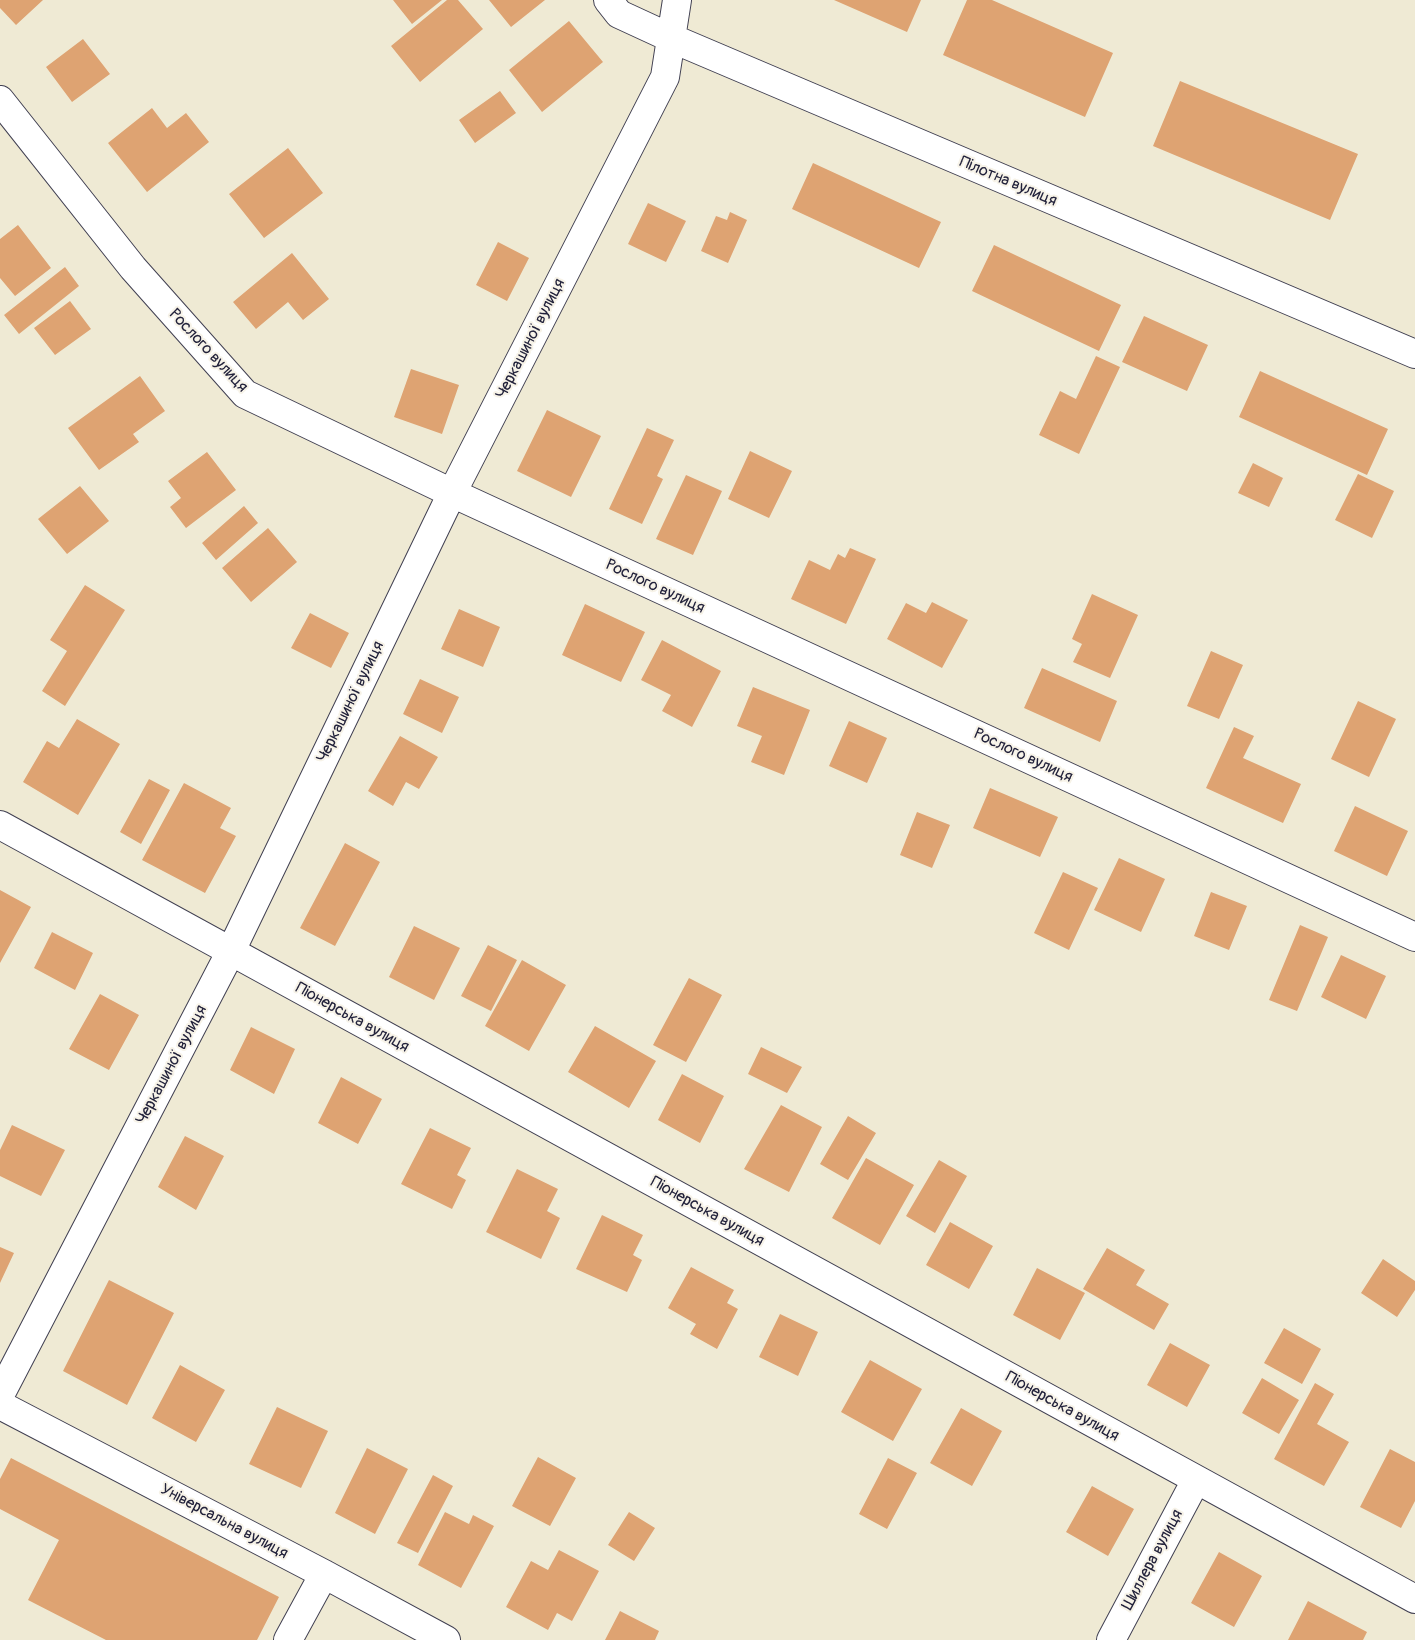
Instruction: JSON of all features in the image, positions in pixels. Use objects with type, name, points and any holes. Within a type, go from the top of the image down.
[{"type":"street","name":"Пілотна вулиця","points":[[608,0],[619,14],[671,38],[1415,354]]},
{"type":"street","name":"Черкашиної вулиця","points":[[0,1395],[231,951],[452,493],[665,77],[677,0]]},
{"type":"street","name":"Рослого вулиця","points":[[0,100],[132,268],[245,394],[452,493],[1415,937]]},
{"type":"street","name":"Піонерська вулиця","points":[[0,825],[1415,1599]]},
{"type":"street","name":"Універсальна вулиця","points":[[0,1405],[324,1574],[446,1640]]},
{"type":"street","name":"Шиллера вулиця","points":[[1111,1640],[1196,1480]]},
{"type":"street","points":[[288,1640],[324,1574]]},
{"type":"building","points":[[0,0],[43,0],[16,25],[0,8]]},
{"type":"building","points":[[393,0],[442,0],[412,24]]},
{"type":"building","points":[[447,0],[458,0],[483,29],[420,82],[391,46]]},
{"type":"building","points":[[489,0],[545,0],[511,27]]},
{"type":"building","points":[[834,0],[921,0],[907,32]]},
{"type":"building","points":[[967,0],[992,0],[1113,53],[1085,117],[943,55]]},
{"type":"building","points":[[569,21],[603,62],[542,112],[509,70]]},
{"type":"building","points":[[83,39],[110,74],[72,102],[46,67]]},
{"type":"building","points":[[1180,81],[1358,154],[1330,220],[1153,146]]},
{"type":"building","points":[[500,91],[516,113],[475,143],[459,120]]},
{"type":"building","points":[[152,108],[167,128],[186,113],[209,142],[147,192],[108,143]]},
{"type":"building","points":[[288,148],[323,193],[264,238],[229,194]]},
{"type":"building","points":[[813,163],[941,222],[919,268],[792,209]]},
{"type":"building","points":[[648,203],[686,221],[666,262],[628,244]]},
{"type":"building","points":[[730,212],[747,220],[728,263],[701,251],[716,216],[727,220]]},
{"type":"building","points":[[18,225],[51,268],[15,296],[0,278],[0,239]]},
{"type":"building","points":[[498,242],[529,258],[507,301],[476,285]]},
{"type":"building","points":[[994,245],[1121,305],[1099,351],[972,291]]},
{"type":"building","points":[[292,253],[329,299],[303,320],[288,302],[256,329],[233,302]]},
{"type":"building","points":[[65,267],[79,286],[19,334],[4,315]]},
{"type":"building","points":[[70,301],[91,329],[55,355],[34,328]]},
{"type":"building","points":[[1144,316],[1208,345],[1187,391],[1122,362]]},
{"type":"building","points":[[1096,356],[1120,367],[1079,454],[1039,435],[1060,391],[1076,399]]},
{"type":"building","points":[[411,369],[459,385],[442,434],[394,417]]},
{"type":"building","points":[[1260,371],[1388,429],[1367,475],[1239,417]]},
{"type":"building","points":[[140,376],[165,411],[133,434],[139,442],[99,470],[68,428]]},
{"type":"building","points":[[547,410],[601,436],[571,497],[517,471]]},
{"type":"building","points":[[647,428],[674,440],[657,476],[663,479],[642,524],[609,509]]},
{"type":"building","points":[[750,451],[792,471],[769,518],[728,499]]},
{"type":"building","points":[[207,452],[236,490],[186,528],[170,507],[181,498],[168,481]]},
{"type":"building","points":[[1253,463],[1283,478],[1269,507],[1238,493]]},
{"type":"building","points":[[1358,474],[1394,491],[1372,538],[1335,520]]},
{"type":"building","points":[[686,475],[722,491],[693,555],[656,539]]},
{"type":"building","points":[[80,486],[109,521],[67,554],[38,519]]},
{"type":"building","points":[[244,506],[258,523],[216,560],[202,543]]},
{"type":"building","points":[[268,528],[297,562],[251,602],[222,568]]},
{"type":"building","points":[[850,548],[876,559],[846,624],[791,599],[809,560],[830,570],[838,554],[845,558]]},
{"type":"building","points":[[85,585],[125,610],[65,706],[42,691],[67,651],[50,640]]},
{"type":"building","points":[[1092,594],[1138,615],[1110,678],[1073,662],[1082,644],[1072,639]]},
{"type":"building","points":[[932,602],[968,620],[942,668],[887,639],[906,603],[926,613]]},
{"type":"building","points":[[585,604],[645,632],[621,682],[562,655]]},
{"type":"building","points":[[459,609],[500,627],[483,667],[441,649]]},
{"type":"building","points":[[310,613],[349,633],[331,668],[291,648]]},
{"type":"building","points":[[662,640],[721,671],[692,727],[662,711],[671,695],[641,680]]},
{"type":"building","points":[[1211,651],[1243,665],[1219,719],[1187,706]]},
{"type":"building","points":[[1042,668],[1117,701],[1100,742],[1024,708]]},
{"type":"building","points":[[420,679],[459,697],[442,733],[403,714]]},
{"type":"building","points":[[753,687],[810,710],[784,775],[751,762],[762,736],[737,726]]},
{"type":"building","points":[[1358,701],[1396,719],[1369,777],[1331,759]]},
{"type":"building","points":[[77,719],[120,744],[78,815],[23,782],[47,741],[59,748]]},
{"type":"building","points":[[849,721],[887,738],[867,783],[829,766]]},
{"type":"building","points":[[1234,727],[1254,736],[1243,758],[1301,784],[1283,823],[1206,788]]},
{"type":"building","points":[[400,736],[438,757],[419,789],[406,782],[393,806],[368,791]]},
{"type":"building","points":[[149,779],[170,790],[141,844],[120,832]]},
{"type":"building","points":[[184,783],[231,808],[220,828],[236,836],[205,893],[142,860]]},
{"type":"building","points":[[990,788],[1058,817],[1040,857],[973,828]]},
{"type":"building","points":[[1355,806],[1408,831],[1387,876],[1334,851]]},
{"type":"building","points":[[917,812],[950,825],[932,868],[900,855]]},
{"type":"building","points":[[345,843],[380,862],[335,946],[300,928]]},
{"type":"building","points":[[1119,858],[1165,879],[1141,932],[1094,910]]},
{"type":"building","points":[[1063,872],[1098,888],[1069,950],[1034,933]]},
{"type":"building","points":[[0,890],[31,907],[0,963]]},
{"type":"building","points":[[1211,892],[1247,906],[1229,950],[1194,936]]},
{"type":"building","points":[[1300,925],[1328,937],[1297,1011],[1269,1000]]},
{"type":"building","points":[[414,926],[460,948],[434,1000],[389,977]]},
{"type":"building","points":[[52,932],[93,953],[75,990],[34,968]]},
{"type":"building","points":[[488,945],[517,960],[491,1011],[461,996]]},
{"type":"building","points":[[1341,955],[1386,976],[1366,1019],[1321,997]]},
{"type":"building","points":[[522,960],[566,985],[529,1051],[485,1026]]},
{"type":"building","points":[[689,978],[722,995],[686,1062],[653,1045]]},
{"type":"building","points":[[100,994],[139,1015],[109,1070],[69,1049]]},
{"type":"building","points":[[595,1026],[656,1061],[629,1108],[568,1072]]},
{"type":"building","points":[[251,1027],[295,1049],[274,1094],[230,1070]]},
{"type":"building","points":[[761,1047],[802,1067],[787,1093],[748,1074]]},
{"type":"building","points":[[682,1074],[724,1096],[700,1143],[658,1120]]},
{"type":"building","points":[[341,1077],[382,1099],[358,1144],[318,1123]]},
{"type":"building","points":[[781,1105],[822,1127],[789,1192],[744,1169]]},
{"type":"building","points":[[848,1116],[876,1133],[848,1180],[820,1164]]},
{"type":"building","points":[[12,1125],[65,1150],[41,1196],[0,1176],[0,1150]]},
{"type":"building","points":[[430,1128],[471,1148],[457,1175],[466,1180],[452,1209],[401,1184]]},
{"type":"building","points":[[185,1136],[224,1156],[196,1210],[158,1187]]},
{"type":"building","points":[[866,1158],[914,1185],[880,1245],[832,1218]]},
{"type":"building","points":[[939,1160],[967,1176],[935,1233],[906,1216]]},
{"type":"building","points":[[517,1169],[558,1189],[547,1211],[560,1218],[541,1259],[486,1232]]},
{"type":"building","points":[[602,1215],[643,1235],[633,1255],[642,1260],[627,1292],[576,1269]]},
{"type":"building","points":[[950,1222],[993,1246],[969,1289],[926,1265]]},
{"type":"building","points":[[0,1247],[14,1253],[0,1283]]},
{"type":"building","points":[[1107,1248],[1145,1270],[1136,1285],[1169,1304],[1154,1330],[1083,1289]]},
{"type":"building","points":[[1383,1259],[1415,1281],[1415,1290],[1397,1317],[1361,1293]]},
{"type":"building","points":[[691,1267],[734,1290],[727,1303],[738,1309],[717,1349],[690,1334],[696,1324],[668,1308]]},
{"type":"building","points":[[1037,1268],[1085,1293],[1060,1340],[1013,1315]]},
{"type":"building","points":[[109,1280],[174,1313],[127,1405],[63,1371]]},
{"type":"building","points":[[780,1314],[818,1332],[798,1376],[759,1357]]},
{"type":"building","points":[[1284,1328],[1321,1349],[1302,1384],[1264,1363]]},
{"type":"building","points":[[1170,1343],[1210,1365],[1187,1407],[1147,1385]]},
{"type":"building","points":[[870,1360],[922,1389],[893,1441],[841,1412]]},
{"type":"building","points":[[180,1365],[225,1390],[196,1442],[152,1418]]},
{"type":"building","points":[[1262,1378],[1299,1400],[1279,1434],[1242,1413]]},
{"type":"building","points":[[1315,1383],[1334,1394],[1317,1424],[1349,1442],[1324,1486],[1274,1459]]},
{"type":"building","points":[[277,1407],[328,1431],[301,1488],[249,1464]]},
{"type":"building","points":[[961,1408],[1002,1431],[972,1486],[930,1463]]},
{"type":"building","points":[[367,1448],[408,1469],[375,1534],[335,1513]]},
{"type":"building","points":[[1390,1449],[1415,1462],[1415,1501],[1401,1528],[1360,1507]]},
{"type":"building","points":[[538,1457],[576,1478],[550,1526],[512,1506]]},
{"type":"building","points":[[11,1458],[279,1597],[257,1640],[106,1640],[28,1600],[59,1540],[0,1509],[0,1479]]},
{"type":"building","points":[[888,1458],[917,1473],[887,1529],[859,1514]]},
{"type":"building","points":[[433,1475],[453,1486],[418,1553],[397,1543]]},
{"type":"building","points":[[1092,1486],[1134,1509],[1108,1556],[1066,1532]]},
{"type":"building","points":[[445,1512],[469,1524],[473,1515],[494,1526],[461,1588],[418,1565]]},
{"type":"building","points":[[629,1512],[655,1528],[634,1561],[608,1545]]},
{"type":"building","points":[[559,1550],[599,1571],[572,1621],[557,1613],[548,1630],[506,1607],[531,1561],[548,1570]]},
{"type":"building","points":[[1219,1552],[1262,1576],[1234,1627],[1191,1603]]},
{"type":"building","points":[[1308,1601],[1367,1632],[1363,1640],[1288,1640]]},
{"type":"building","points":[[620,1611],[659,1631],[655,1640],[605,1640]]}]
